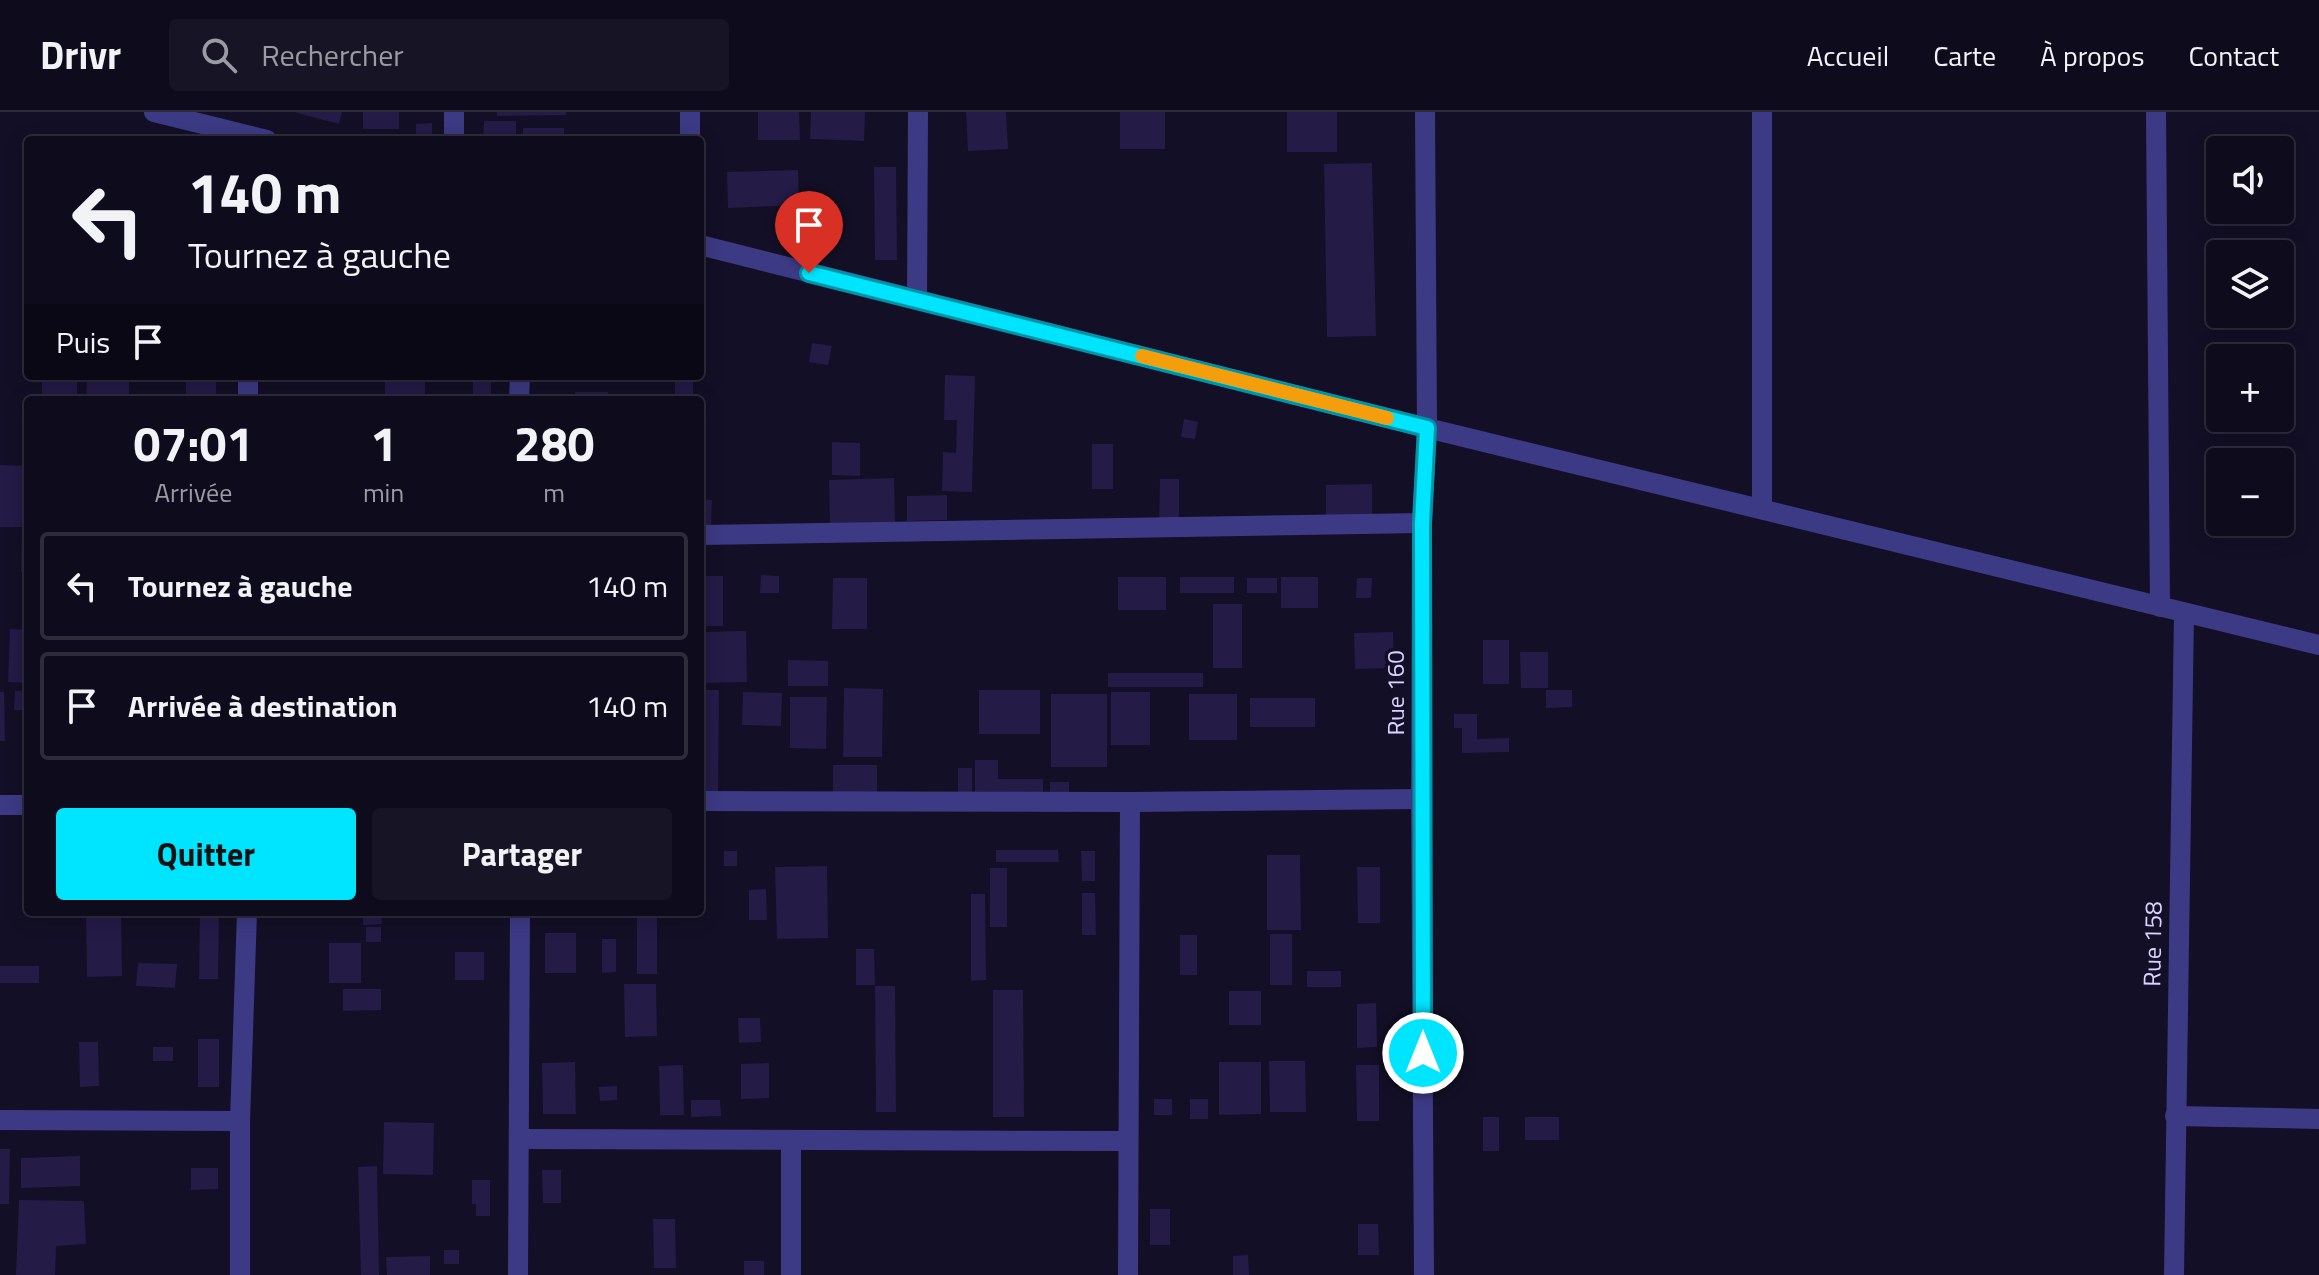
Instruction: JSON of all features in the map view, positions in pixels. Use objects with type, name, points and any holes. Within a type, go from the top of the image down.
[{"type":"street","points":[[154,112],[242,136]]},
{"type":"street","points":[[454,112],[454,136]]},
{"type":"street","points":[[690,112],[690,136]]},
{"type":"street","points":[[917,300],[918,112]]},
{"type":"street","name":"Rue 160","points":[[1424,1275],[1421,799],[1422,523],[1427,428],[1425,112]]},
{"type":"street","points":[[1762,112],[1762,508]]},
{"type":"street","points":[[2156,112],[2160,607]]},
{"type":"street","points":[[704,246],[1427,428],[2319,645]]},
{"type":"street","points":[[704,535],[1422,523]]},
{"type":"street","name":"Rue 158","points":[[2174,1275],[2184,613]]},
{"type":"street","points":[[704,801],[1421,799]]},
{"type":"street","points":[[1128,1275],[1130,802]]},
{"type":"street","points":[[0,805],[24,805]]},
{"type":"street","points":[[240,1275],[240,1121],[247,916]]},
{"type":"street","points":[[518,1275],[520,916]]},
{"type":"street","points":[[2175,1116],[2319,1119]]},
{"type":"street","points":[[0,1120],[240,1121]]},
{"type":"street","points":[[519,1139],[1127,1141]]},
{"type":"street","points":[[791,1140],[791,1275]]},
{"type":"building","points":[[294,112],[342,112],[339,124]]},
{"type":"building","points":[[363,112],[399,112],[399,129],[363,129]]},
{"type":"building","points":[[497,112],[566,112],[566,115],[497,116]]},
{"type":"building","points":[[758,112],[799,112],[800,140],[758,140]]},
{"type":"building","points":[[811,112],[865,112],[864,141],[810,139]]},
{"type":"building","points":[[966,112],[1006,112],[1008,149],[968,151]]},
{"type":"building","points":[[1120,112],[1165,112],[1165,149],[1120,149]]},
{"type":"building","points":[[1287,112],[1337,112],[1337,152],[1287,152]]},
{"type":"building","points":[[484,121],[516,121],[516,136],[483,136]]},
{"type":"building","points":[[432,123],[432,136],[416,136],[416,124]]},
{"type":"building","points":[[523,128],[564,128],[564,136],[523,136]]},
{"type":"building","points":[[1372,163],[1376,336],[1327,337],[1324,164]]},
{"type":"building","points":[[874,167],[896,167],[897,260],[875,260]]},
{"type":"building","points":[[798,170],[799,205],[728,208],[727,172]]},
{"type":"building","points":[[812,343],[832,346],[828,365],[809,362]]},
{"type":"building","points":[[945,375],[975,376],[972,492],[942,491],[943,452],[956,453],[957,420],[944,420]]},
{"type":"building","points":[[42,380],[77,380],[77,396],[42,396]]},
{"type":"building","points":[[87,380],[129,380],[129,396],[86,396]]},
{"type":"building","points":[[186,380],[216,380],[216,396],[186,396]]},
{"type":"building","points":[[385,380],[425,380],[425,396],[385,396]]},
{"type":"building","points":[[473,380],[491,380],[491,396],[473,396]]},
{"type":"building","points":[[675,380],[693,380],[693,396],[675,396]]},
{"type":"building","points":[[575,392],[608,392],[608,396],[575,396]]},
{"type":"building","points":[[1184,419],[1198,422],[1195,439],[1181,437]]},
{"type":"building","points":[[832,442],[860,443],[860,476],[832,475]]},
{"type":"building","points":[[1092,444],[1113,444],[1113,489],[1092,489]]},
{"type":"building","points":[[0,465],[24,466],[24,572],[21,572],[22,527],[0,527]]},
{"type":"building","points":[[894,478],[895,523],[830,525],[829,480]]},
{"type":"building","points":[[1160,479],[1179,479],[1179,523],[1159,523]]},
{"type":"building","points":[[1372,484],[1372,516],[1326,516],[1326,485]]},
{"type":"building","points":[[947,495],[947,520],[907,521],[907,496]]},
{"type":"building","points":[[704,499],[712,500],[711,525],[704,525]]},
{"type":"building","points":[[761,575],[779,576],[779,593],[760,593]]},
{"type":"building","points":[[704,576],[723,576],[723,626],[704,626]]},
{"type":"building","points":[[1118,577],[1166,577],[1166,610],[1118,610]]},
{"type":"building","points":[[1180,577],[1234,577],[1234,593],[1180,593]]},
{"type":"building","points":[[1281,577],[1318,577],[1318,608],[1281,608]]},
{"type":"building","points":[[833,578],[867,578],[867,629],[832,629]]},
{"type":"building","points":[[1247,578],[1277,578],[1277,593],[1247,593]]},
{"type":"building","points":[[1357,578],[1372,578],[1371,598],[1356,598]]},
{"type":"building","points":[[1213,604],[1242,604],[1242,668],[1213,668]]},
{"type":"building","points":[[10,629],[24,630],[24,683],[8,682]]},
{"type":"building","points":[[746,631],[747,682],[704,683],[704,632]]},
{"type":"building","points":[[1393,632],[1394,668],[1355,669],[1354,633]]},
{"type":"building","points":[[1483,640],[1509,640],[1509,684],[1483,684]]},
{"type":"building","points":[[1520,652],[1548,652],[1548,688],[1521,688]]},
{"type":"building","points":[[788,660],[828,661],[828,686],[788,686]]},
{"type":"building","points":[[1108,673],[1203,673],[1203,687],[1108,687]]},
{"type":"building","points":[[844,688],[883,689],[882,757],[843,757]]},
{"type":"building","points":[[704,690],[719,690],[718,797],[704,797]]},
{"type":"building","points":[[979,690],[1040,690],[1040,734],[979,734]]},
{"type":"building","points":[[1546,690],[1572,690],[1572,707],[1546,708]]},
{"type":"building","points":[[15,691],[24,691],[24,710],[14,710]]},
{"type":"building","points":[[0,692],[4,692],[5,741],[0,741]]},
{"type":"building","points":[[743,692],[782,693],[781,726],[742,725]]},
{"type":"building","points":[[1111,692],[1150,692],[1150,745],[1111,745]]},
{"type":"building","points":[[1051,694],[1107,694],[1107,767],[1051,767]]},
{"type":"building","points":[[1189,694],[1237,694],[1237,740],[1189,740]]},
{"type":"building","points":[[790,697],[827,697],[826,749],[790,748]]},
{"type":"building","points":[[1250,698],[1315,698],[1315,727],[1250,727]]},
{"type":"building","points":[[1454,714],[1477,714],[1477,739],[1509,738],[1509,752],[1462,753],[1462,728],[1454,728]]},
{"type":"building","points":[[975,760],[998,760],[998,779],[1043,779],[1043,795],[975,795]]},
{"type":"building","points":[[833,765],[877,765],[877,798],[833,798]]},
{"type":"building","points":[[958,768],[972,768],[972,795],[958,795]]},
{"type":"building","points":[[1050,782],[1069,782],[1069,798],[1050,798]]},
{"type":"building","points":[[996,850],[1058,850],[1059,862],[996,862]]},
{"type":"building","points":[[724,851],[737,851],[737,866],[724,866]]},
{"type":"building","points":[[1081,851],[1095,851],[1095,881],[1082,881]]},
{"type":"building","points":[[1267,855],[1300,855],[1301,930],[1267,930]]},
{"type":"building","points":[[827,866],[828,938],[777,939],[775,867]]},
{"type":"building","points":[[1357,867],[1380,867],[1380,923],[1358,923]]},
{"type":"building","points":[[990,868],[1007,868],[1007,927],[990,927]]},
{"type":"building","points":[[766,889],[767,920],[749,920],[749,890]]},
{"type":"building","points":[[1082,893],[1095,893],[1096,935],[1082,935]]},
{"type":"building","points":[[971,894],[985,894],[986,980],[971,981]]},
{"type":"building","points":[[86,916],[121,916],[122,976],[87,977]]},
{"type":"building","points":[[200,916],[219,916],[218,979],[199,979]]},
{"type":"building","points":[[363,916],[381,916],[382,924],[363,925]]},
{"type":"building","points":[[637,916],[657,916],[657,974],[637,974]]},
{"type":"building","points":[[366,927],[381,927],[381,942],[366,942]]},
{"type":"building","points":[[545,933],[576,933],[576,973],[545,973]]},
{"type":"building","points":[[1270,934],[1292,934],[1292,985],[1270,985]]},
{"type":"building","points":[[1180,935],[1197,935],[1197,975],[1180,975]]},
{"type":"building","points":[[602,939],[616,939],[616,972],[602,973]]},
{"type":"building","points":[[329,943],[361,943],[361,983],[329,983]]},
{"type":"building","points":[[856,949],[874,949],[875,985],[856,985]]},
{"type":"building","points":[[455,952],[484,952],[484,980],[455,980]]},
{"type":"building","points":[[138,963],[177,964],[175,988],[136,986]]},
{"type":"building","points":[[0,966],[39,966],[39,983],[0,983]]},
{"type":"building","points":[[1307,971],[1341,971],[1341,987],[1307,987]]},
{"type":"building","points":[[624,984],[656,984],[657,1036],[625,1037]]},
{"type":"building","points":[[875,986],[895,986],[896,1112],[876,1112]]},
{"type":"building","points":[[343,989],[381,989],[381,1010],[343,1011]]},
{"type":"building","points":[[993,990],[1023,990],[1024,1117],[993,1117]]},
{"type":"building","points":[[1229,991],[1261,991],[1261,1025],[1229,1025]]},
{"type":"building","points":[[1376,1003],[1377,1047],[1357,1048],[1357,1004]]},
{"type":"building","points":[[738,1018],[760,1018],[761,1042],[739,1043]]},
{"type":"building","points":[[198,1039],[219,1039],[219,1087],[198,1087]]},
{"type":"building","points":[[79,1042],[98,1042],[99,1086],[80,1087]]},
{"type":"building","points":[[153,1047],[173,1047],[173,1061],[153,1061]]},
{"type":"building","points":[[1269,1061],[1305,1061],[1306,1112],[1270,1112]]},
{"type":"building","points":[[575,1062],[576,1114],[543,1114],[542,1063]]},
{"type":"building","points":[[1219,1062],[1261,1062],[1261,1114],[1219,1115]]},
{"type":"building","points":[[769,1063],[769,1098],[741,1099],[741,1064]]},
{"type":"building","points":[[683,1065],[684,1115],[660,1115],[659,1066]]},
{"type":"building","points":[[1356,1065],[1379,1065],[1379,1121],[1357,1121]]},
{"type":"building","points":[[617,1086],[617,1100],[600,1101],[599,1087]]},
{"type":"building","points":[[1154,1099],[1172,1099],[1172,1115],[1154,1115]]},
{"type":"building","points":[[1190,1099],[1208,1099],[1208,1119],[1190,1119]]},
{"type":"building","points":[[691,1100],[720,1100],[721,1116],[691,1117]]},
{"type":"building","points":[[1483,1117],[1499,1117],[1499,1151],[1483,1151]]},
{"type":"building","points":[[1525,1117],[1559,1117],[1559,1140],[1525,1140]]},
{"type":"building","points":[[384,1122],[434,1123],[433,1175],[383,1174]]},
{"type":"building","points":[[0,1149],[10,1149],[9,1204],[0,1204]]},
{"type":"building","points":[[80,1156],[80,1186],[21,1188],[21,1158]]},
{"type":"building","points":[[377,1166],[379,1275],[361,1275],[358,1167]]},
{"type":"building","points":[[191,1168],[218,1168],[218,1189],[191,1190]]},
{"type":"building","points":[[542,1170],[561,1170],[561,1203],[543,1203]]},
{"type":"building","points":[[472,1180],[490,1180],[490,1216],[476,1216],[476,1204],[472,1204]]},
{"type":"building","points":[[19,1200],[84,1201],[86,1244],[56,1246],[55,1275],[16,1275]]},
{"type":"building","points":[[1150,1209],[1170,1209],[1170,1245],[1150,1245]]},
{"type":"building","points":[[653,1219],[675,1219],[676,1268],[654,1268]]},
{"type":"building","points":[[1358,1224],[1378,1224],[1379,1255],[1358,1255]]},
{"type":"building","points":[[444,1250],[459,1250],[459,1264],[444,1264]]},
{"type":"building","points":[[1248,1255],[1249,1275],[1233,1275],[1233,1256]]},
{"type":"building","points":[[430,1256],[430,1275],[387,1275],[386,1257]]},
{"type":"building","points":[[744,1261],[764,1261],[764,1275],[744,1275]]},
{"type":"slow traffic","points":[[1142,356],[1387,418]]},
{"type":"route","points":[[809,273],[1427,428],[1422,523],[1423,1053]]}]
